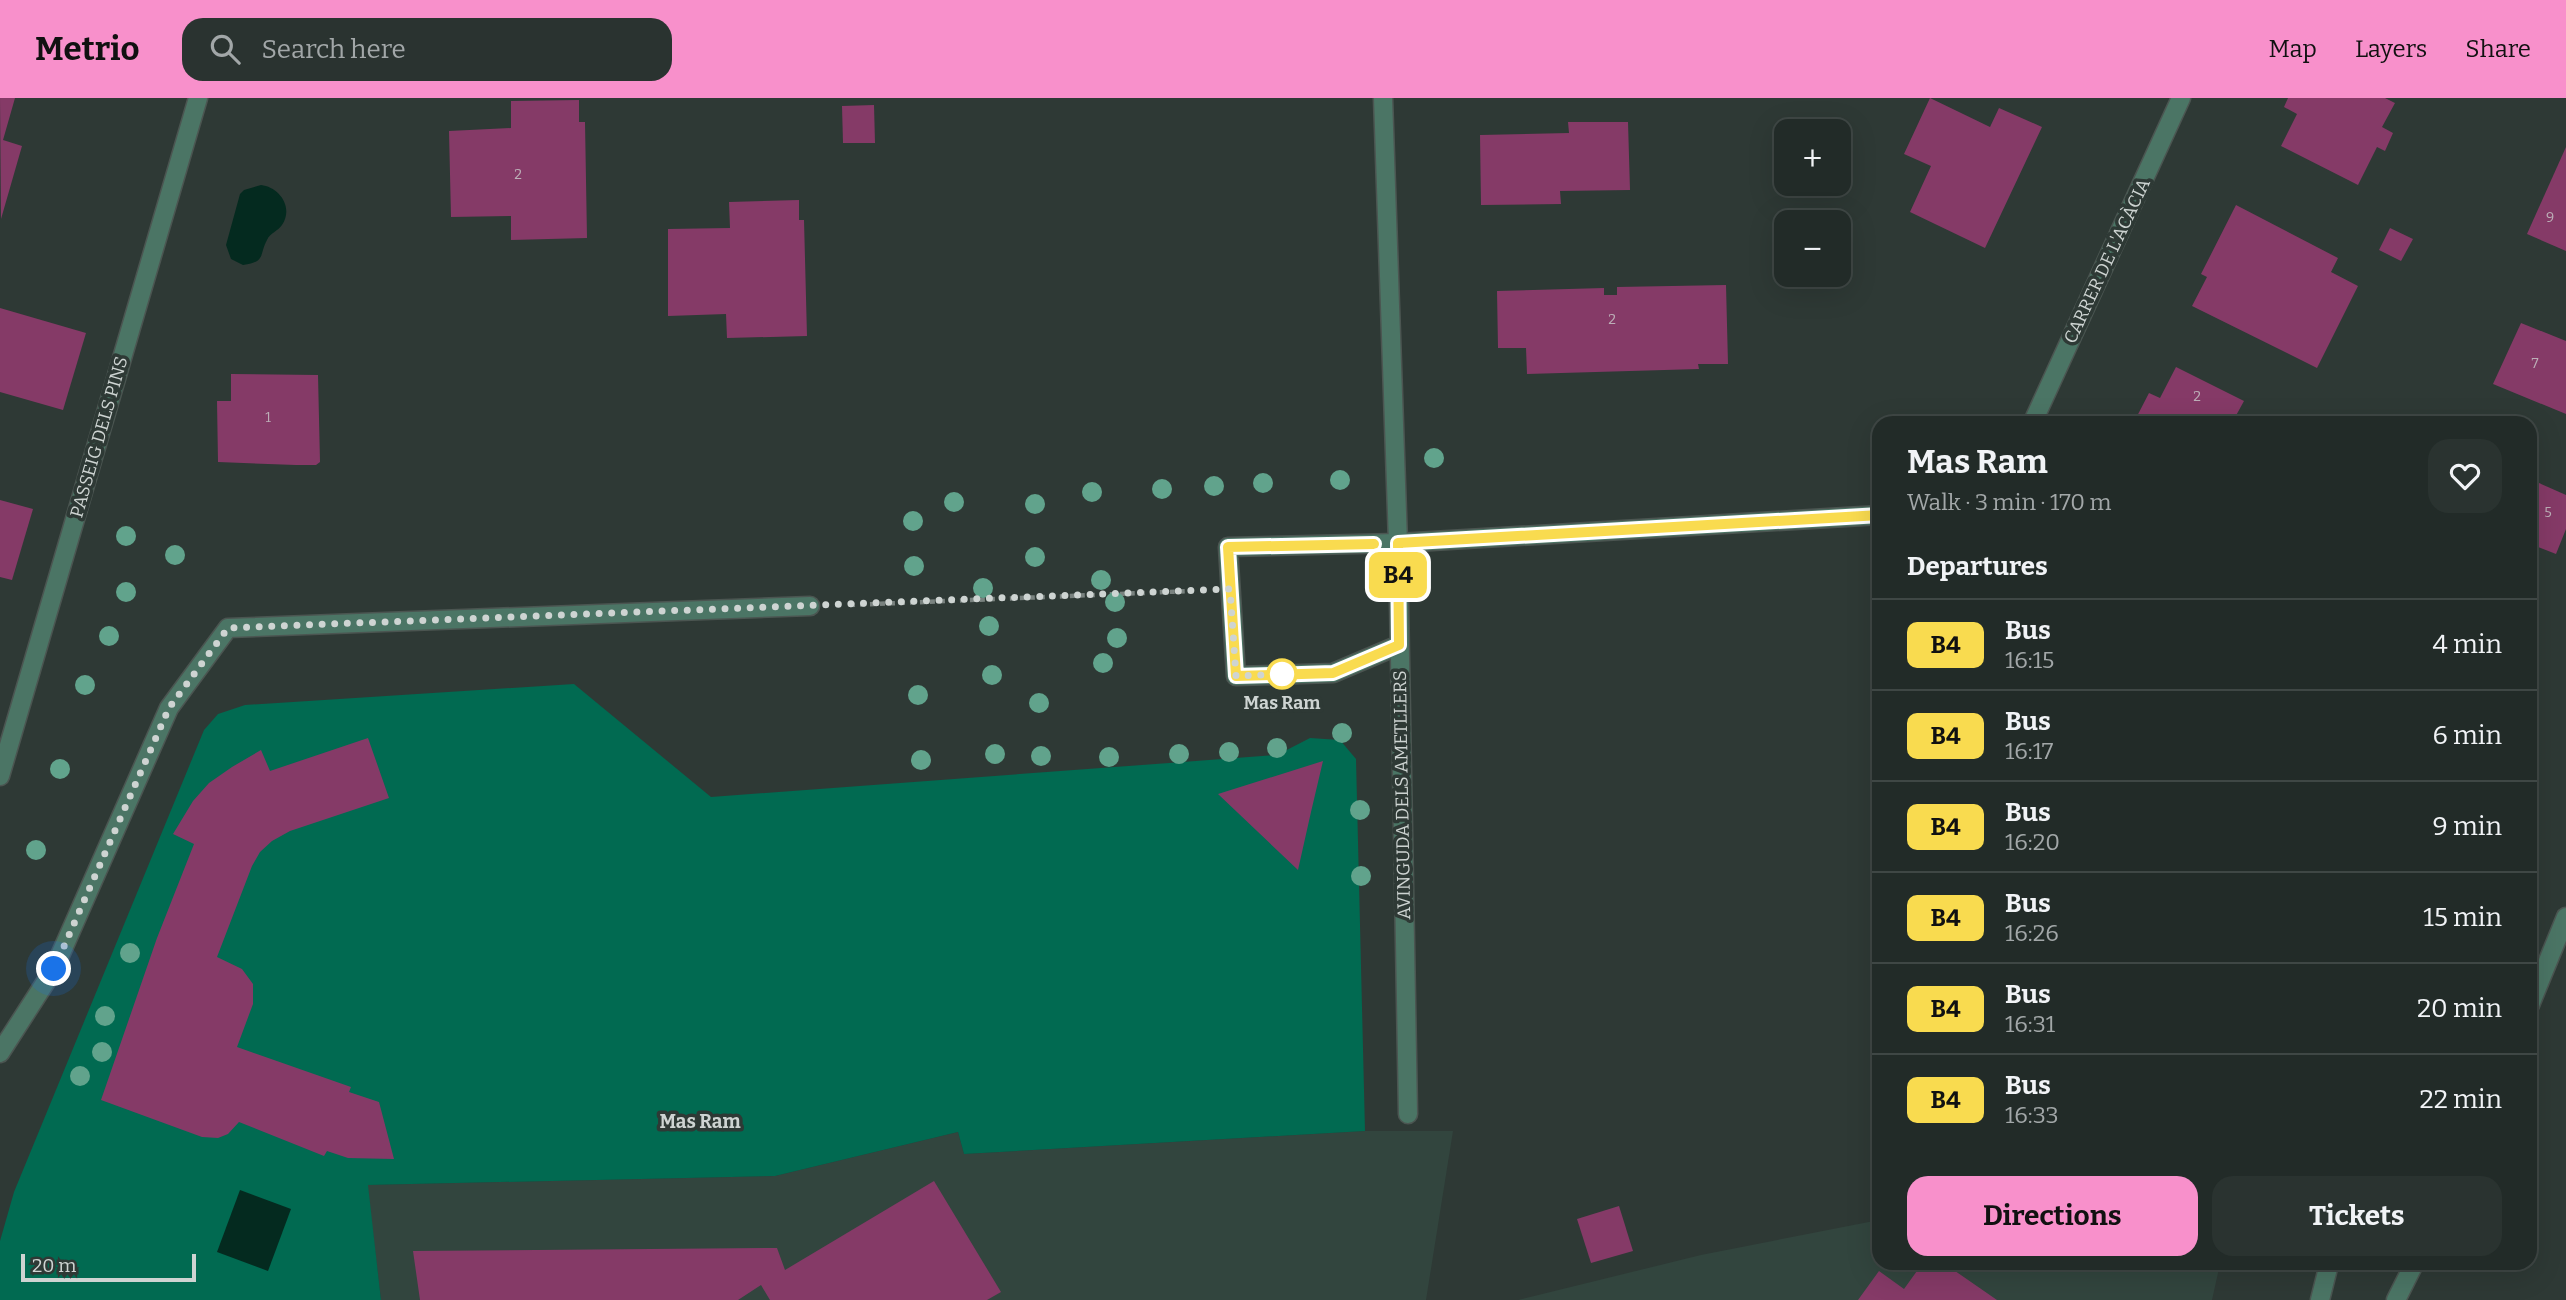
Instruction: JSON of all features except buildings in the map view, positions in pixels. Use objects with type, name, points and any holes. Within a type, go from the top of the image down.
[{"type":"street","name":"PASSEIG DELS PINS","points":[[0,776],[198,98]]},
{"type":"street","name":"AVINGUDA DELS AMETLLERS","points":[[1383,98],[1398,543],[1408,1114]]},
{"type":"street","name":"CARRER DE L'ACÀCIA","points":[[2036,416],[2181,98]]},
{"type":"street","points":[[1399,645],[1333,673],[1236,676],[1228,547],[1398,543],[1872,515]]},
{"type":"street","points":[[0,1053],[54,969],[169,708],[228,628],[810,606]]},
{"type":"street","points":[[2537,988],[2566,917]]},
{"type":"street","points":[[2320,1300],[2328,1270]]},
{"type":"street","points":[[2396,1300],[2411,1270]]},
{"type":"path","points":[[810,606],[1230,589]]},
{"type":"shaded area","points":[[261,185],[274,190],[283,199],[285,218],[268,238],[259,260],[243,265],[231,259],[226,245],[240,194],[244,190]]},
{"type":"shaded area","points":[[1365,1131],[1453,1131],[1426,1300],[381,1300],[367,1185],[775,1176],[958,1132],[964,1154]]},
{"type":"shaded area","points":[[240,1190],[291,1209],[268,1271],[217,1252]]},
{"type":"shaded area","points":[[1872,1221],[1872,1270],[2219,1270],[2212,1300],[1518,1300],[1701,1255]]},
{"type":"green space","points":[[574,684],[711,797],[1277,755],[1310,738],[1340,740],[1356,759],[1365,1131],[964,1154],[958,1132],[775,1176],[368,1185],[381,1300],[0,1300],[0,1241],[14,1192],[204,730],[218,714],[245,705]]},
{"type":"bus line","name":"B4","points":[[1374,544],[1228,547],[1236,676],[1333,673],[1399,645],[1398,543],[1872,515]]},
{"type":"place","name":"Mas Ram","points":[[1282,674]]},
{"type":"district","name":"Mas Ram","points":[[700,1121]]},
{"type":"route","points":[[54,969],[169,708],[228,628],[1230,589],[1236,676],[1282,674]]}]
